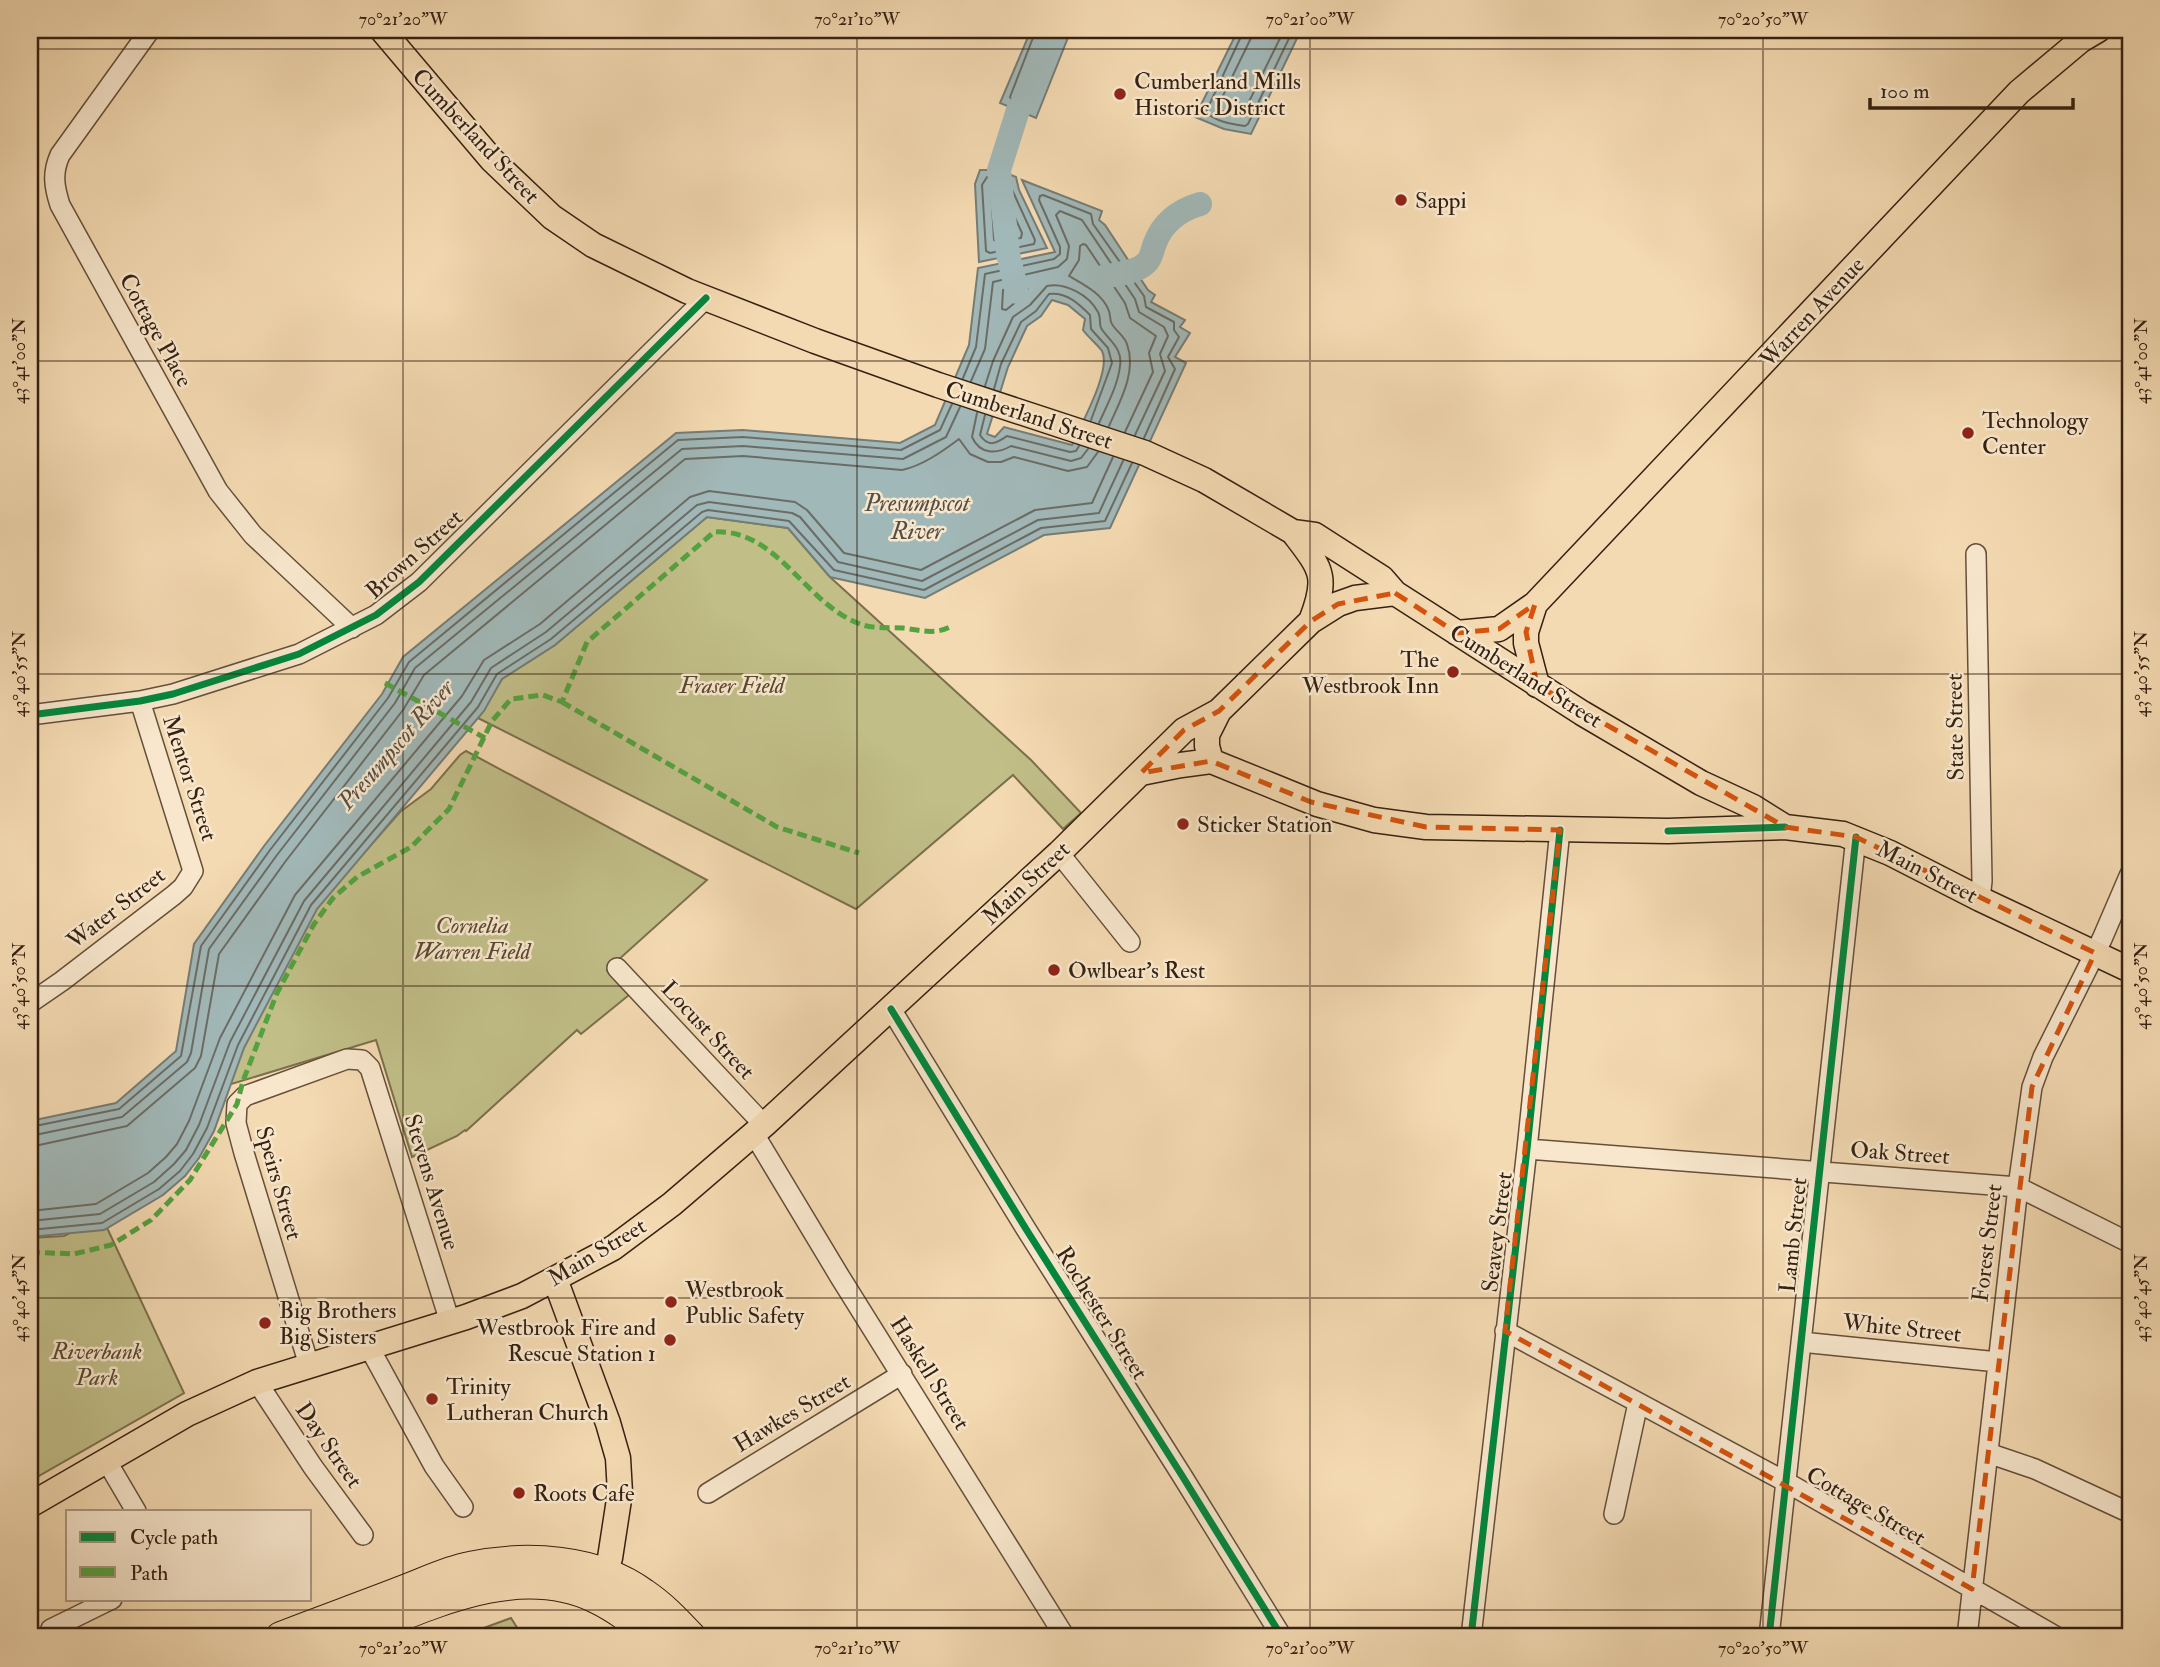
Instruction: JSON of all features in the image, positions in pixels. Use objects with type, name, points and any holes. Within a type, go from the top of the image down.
[{"type":"highway","points":[[281,1637],[468,1567],[507,1561],[554,1562],[600,1585],[642,1592],[667,1612],[691,1637]]},
{"type":"highway","points":[[348,1637],[475,1590],[514,1584],[539,1584],[575,1590],[600,1585]]},
{"type":"highway","points":[[600,1585],[625,1615],[654,1637]]},
{"type":"main road","name":"Cumberland Street","points":[[382,30],[492,160],[552,217],[593,245],[706,298],[815,341],[938,385],[1146,453],[1204,480],[1293,532],[1315,535],[1382,578],[1395,593],[1537,685],[1700,783],[1753,807],[1785,827]]},
{"type":"main road","name":"Warren Avenue","points":[[1457,633],[1499,629],[1535,604],[2019,92],[2081,40],[2098,30]]},
{"type":"main road","points":[[1293,532],[1321,573],[1320,597],[1311,621]]},
{"type":"main road","points":[[1141,773],[1211,761],[1207,746],[1208,734],[1219,711],[1311,621],[1347,601],[1395,593]]},
{"type":"main road","name":"Warren Avenue","points":[[1535,604],[1526,632],[1526,643],[1537,685]]},
{"type":"main road","name":"Main Street","points":[[30,1505],[187,1414],[257,1382],[450,1322],[522,1296],[613,1248],[672,1204],[759,1130],[1059,853],[1184,730],[1219,711]]},
{"type":"main road","name":"Main Street","points":[[1211,761],[1317,804],[1374,820],[1426,827],[1668,831],[1785,827],[1856,838],[2130,970]]},
{"type":"main road","points":[[1668,831],[1704,816],[1710,806],[1700,783]]},
{"type":"main road","points":[[555,1279],[608,1423],[618,1458],[620,1493],[610,1558],[600,1585]]},
{"type":"street","name":"Cottage Place","points":[[150,30],[60,155],[53,171],[60,205],[218,491],[253,535],[352,628]]},
{"type":"street","name":"Brown Street","points":[[30,715],[139,701],[206,685],[299,654],[376,615],[418,582],[706,298]]},
{"type":"street","name":"State Street","points":[[1976,554],[1982,881],[1980,899]]},
{"type":"street","name":"Mentor Street","points":[[139,701],[193,870]]},
{"type":"street","name":"Seavey Street","points":[[1471,1637],[1527,1149],[1560,830]]},
{"type":"street","name":"Lamb Street","points":[[1769,1637],[1856,838]]},
{"type":"street","points":[[1059,853],[1130,942]]},
{"type":"street","name":"Water Street","points":[[30,1003],[174,895],[183,887],[193,870]]},
{"type":"street","name":"Forest Street","points":[[1967,1637],[2018,1187],[2032,1087],[2043,1057],[2095,953],[2130,874]]},
{"type":"street","name":"Locust Street","points":[[617,968],[759,1130]]},
{"type":"street","name":"Rochester Street","points":[[891,1009],[1282,1637]]},
{"type":"street","name":"Speirs Street","points":[[309,1365],[236,1124],[237,1104],[245,1096],[279,1082],[347,1059],[362,1060]]},
{"type":"street","name":"Stevens Avenue","points":[[362,1060],[370,1068],[450,1322]]},
{"type":"street","name":"Haskell Street","points":[[759,1130],[840,1278],[1066,1637]]},
{"type":"street","name":"Oak Street","points":[[1527,1149],[2018,1187],[2130,1243]]},
{"type":"street","name":"Cottage Street","points":[[1505,1331],[1786,1482],[2057,1637]]},
{"type":"street","name":"White Street","points":[[1801,1342],[1998,1362]]},
{"type":"street","points":[[369,1347],[433,1466],[463,1507]]},
{"type":"street","name":"Hawkes Street","points":[[708,1493],[902,1374]]},
{"type":"street","name":"Day Street","points":[[257,1382],[313,1467],[363,1535]]},
{"type":"street","points":[[1614,1514],[1638,1403]]},
{"type":"street","points":[[1989,1453],[2035,1469],[2130,1513]]},
{"type":"street","points":[[106,1460],[135,1510]]},
{"type":"street","points":[[51,1629],[110,1600]]},
{"type":"highlighted area","points":[[1395,593],[1457,633],[1499,629],[1535,604],[1526,632],[1537,685],[1785,827],[1856,837],[2095,953],[2032,1087],[1972,1589],[1505,1331],[1560,830],[1426,827],[1311,802],[1211,761],[1141,773],[1184,730],[1219,711],[1311,621],[1338,604]]},
{"type":"green space","name":"Fraser Field","points":[[707,517],[788,528],[830,577],[1031,760],[1081,813],[1063,829],[1013,775],[856,909],[478,718],[502,679],[555,645]]},
{"type":"green space","name":"Cornelia Warren Field","points":[[466,751],[707,880],[607,970],[629,995],[581,1034],[577,1030],[466,1131],[412,1157],[376,1040],[228,1085],[273,956],[400,812],[431,789]]},
{"type":"green space","name":"Riverbank Park","points":[[102,1217],[184,1393],[30,1481],[30,1238],[64,1236]]},
{"type":"green space","points":[[511,1618],[523,1637],[459,1637]]},
{"type":"water","points":[[1031,30],[1071,30],[1036,118],[1000,103]]},
{"type":"water","points":[[1238,30],[1301,30],[1251,134],[1224,129],[1195,117]]},
{"type":"water","points":[[980,170],[999,170],[1016,177],[1019,190],[1047,248],[979,262],[975,184]]},
{"type":"water","name":"Presumpscot River","points":[[1022,180],[1102,211],[1099,220],[1148,290],[1155,295],[1151,302],[1185,320],[1180,327],[1190,333],[1175,357],[1186,363],[1110,528],[1044,535],[925,598],[830,577],[788,528],[707,517],[555,645],[502,679],[484,711],[317,909],[244,1048],[214,1131],[185,1176],[163,1195],[104,1230],[30,1237],[30,1121],[116,1103],[176,1051],[194,944],[264,846],[382,694],[403,657],[676,433],[743,430],[900,443],[935,425],[969,345],[978,268],[1055,252]],"holes":[[[1052,300],[1068,305],[1085,319],[1083,330],[1102,351],[1104,360],[1099,384],[1072,445],[1004,427],[995,437],[987,434],[1008,367],[1027,326],[1041,316]]]},
{"type":"waterway","name":"Presumpscot River","points":[[1017,292],[1008,254],[999,170],[1018,110],[1027,96],[1054,30]]},
{"type":"waterway","name":"Presumpscot River","points":[[1103,277],[1131,271],[1146,263],[1167,223],[1179,213],[1200,204]]},
{"type":"marked path","points":[[30,1252],[74,1254],[111,1245],[151,1220],[190,1180],[237,1104],[243,1081],[277,993],[314,924],[333,898],[357,877],[411,847],[449,809],[492,721],[511,699],[543,695],[562,702],[587,642],[714,532],[736,534],[756,542],[773,554],[823,601],[860,624],[927,631],[950,627]]},
{"type":"marked path","points":[[385,683],[485,738]]},
{"type":"marked path","points":[[562,702],[777,827],[859,853]]},
{"type":"cycle path","points":[[30,715],[140,701],[173,694],[299,654],[376,615],[419,582],[706,298]]},
{"type":"cycle path","points":[[1668,831],[1785,827]]},
{"type":"cycle path","points":[[1471,1637],[1527,1149],[1560,830]]},
{"type":"cycle path","points":[[1769,1637],[1856,837]]},
{"type":"cycle path","points":[[891,1009],[1282,1637]]},
{"type":"place","name":"Cumberland Mills Historic District","points":[[1120,94]]},
{"type":"place","name":"Sappi","points":[[1401,200]]},
{"type":"place","name":"Technology Center","points":[[1968,433]]},
{"type":"place","name":"The Westbrook Inn","points":[[1453,672]]},
{"type":"place","name":"Sticker Station","points":[[1183,824]]},
{"type":"place","name":"Owlbear's Rest","points":[[1054,970]]},
{"type":"place","name":"Westbrook Public Safety","points":[[671,1302]]},
{"type":"place","name":"Big Brothers Big Sisters","points":[[265,1323]]},
{"type":"place","name":"Westbrook Fire and Rescue Station 1","points":[[670,1340]]},
{"type":"place","name":"Trinity Lutheran Church","points":[[432,1399]]},
{"type":"place","name":"Roots Cafe","points":[[519,1493]]}]
